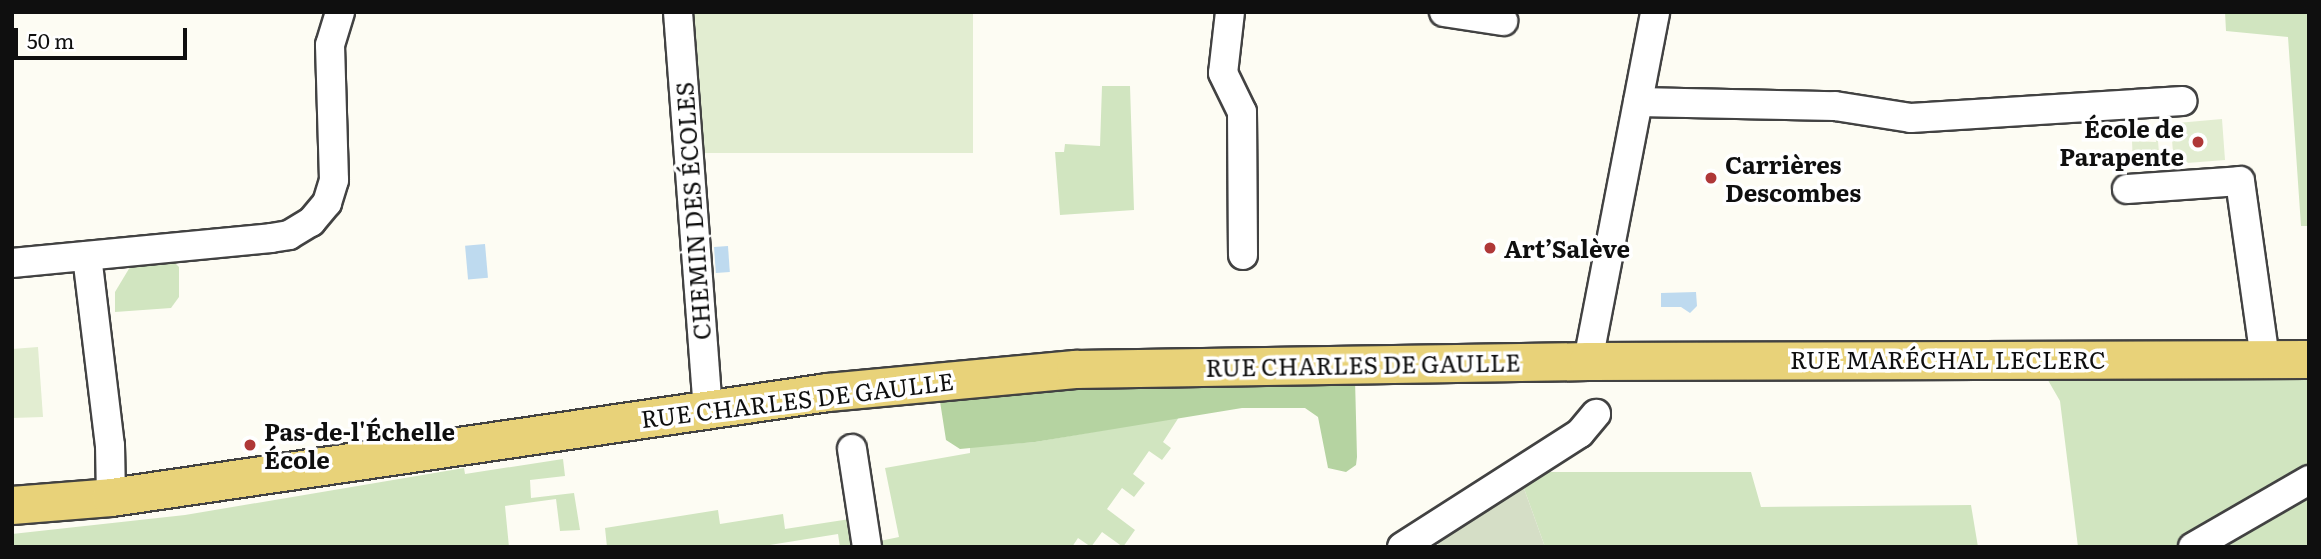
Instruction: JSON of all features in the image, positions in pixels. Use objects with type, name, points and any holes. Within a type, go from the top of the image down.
[{"type":"main road","name":"RUE MARÉCHAL LECLERC","points":[[1588,361],[2309,359]]},
{"type":"main road","name":"RUE CHARLES DE GAULLE","points":[[12,505],[111,497],[827,392],[1075,369],[1588,361]]},
{"type":"street","name":"CHEMIN DES ÉCOLES","points":[[678,12],[708,410]]},
{"type":"street","points":[[1230,12],[1223,74],[1242,112],[1243,256]]},
{"type":"street","points":[[1444,12],[1503,21]]},
{"type":"street","points":[[1588,361],[1655,12]]},
{"type":"street","points":[[12,263],[271,238],[289,235],[311,222],[327,203],[334,180],[331,16]]},
{"type":"street","points":[[1637,102],[1835,106],[1910,118],[2182,101]]},
{"type":"street","points":[[2127,189],[2230,178],[2240,181],[2265,359]]},
{"type":"street","points":[[87,256],[110,445],[111,497]]},
{"type":"street","points":[[1402,547],[1580,433],[1597,414]]},
{"type":"street","points":[[852,449],[867,547]]},
{"type":"street","points":[[2193,547],[2309,480]]},
{"type":"green space","points":[[687,12],[973,12],[973,153],[687,153]]},
{"type":"green space","points":[[2225,12],[2309,12],[2309,226],[2301,226],[2288,37],[2226,31]]},
{"type":"green space","points":[[1102,86],[1130,86],[1134,210],[1060,215],[1055,152],[1064,152],[1065,144],[1100,146]]},
{"type":"green space","name":"École de Parapente","points":[[2222,119],[2225,160],[2174,164],[2172,140],[2158,141],[2160,164],[2133,165],[2132,141],[2156,142],[2155,125]]},
{"type":"green space","points":[[172,260],[179,267],[179,297],[171,308],[115,312],[115,292],[130,267]]},
{"type":"green space","points":[[38,347],[43,417],[12,418],[12,349]]},
{"type":"green space","points":[[2045,375],[2309,379],[2309,547],[2078,547],[2060,401]]},
{"type":"green space","points":[[1355,379],[1357,457],[1356,465],[1346,472],[1328,468],[1318,417],[1305,408],[1242,408],[1035,442],[960,449],[946,440],[939,395],[1184,382]]},
{"type":"green space","points":[[1179,417],[1163,442],[1171,448],[1162,460],[1149,451],[1133,474],[1145,483],[1134,497],[1122,488],[1107,509],[1135,530],[1123,547],[1102,532],[1091,547],[1078,538],[1072,547],[875,547],[875,542],[899,537],[885,468],[970,453],[970,447],[1035,442]]},
{"type":"green space","points":[[563,459],[565,476],[530,480],[531,498],[574,493],[580,530],[560,531],[556,499],[505,506],[509,547],[12,547],[12,534],[185,515],[464,468],[465,474]]},
{"type":"green space","points":[[1538,472],[1751,472],[1761,507],[1971,505],[1978,547],[1545,547],[1521,480]]},
{"type":"green space","points":[[1521,480],[1545,547],[1439,547],[1435,537]]},
{"type":"green space","points":[[718,510],[720,524],[783,514],[785,529],[850,519],[855,547],[840,547],[838,534],[757,547],[607,547],[605,528]]},
{"type":"water","points":[[485,244],[488,278],[468,280],[465,246]]},
{"type":"water","points":[[728,246],[730,272],[716,273],[714,247]]},
{"type":"water","points":[[1696,292],[1697,306],[1690,313],[1681,307],[1661,307],[1661,293]]},
{"type":"place","name":"École de Parapente","points":[[2198,142]]},
{"type":"place","name":"Carrières Descombes","points":[[1711,178]]},
{"type":"place","name":"Art’Salève","points":[[1490,248]]},
{"type":"place","name":"Pas-de-l'Échelle École","points":[[250,445]]}]
